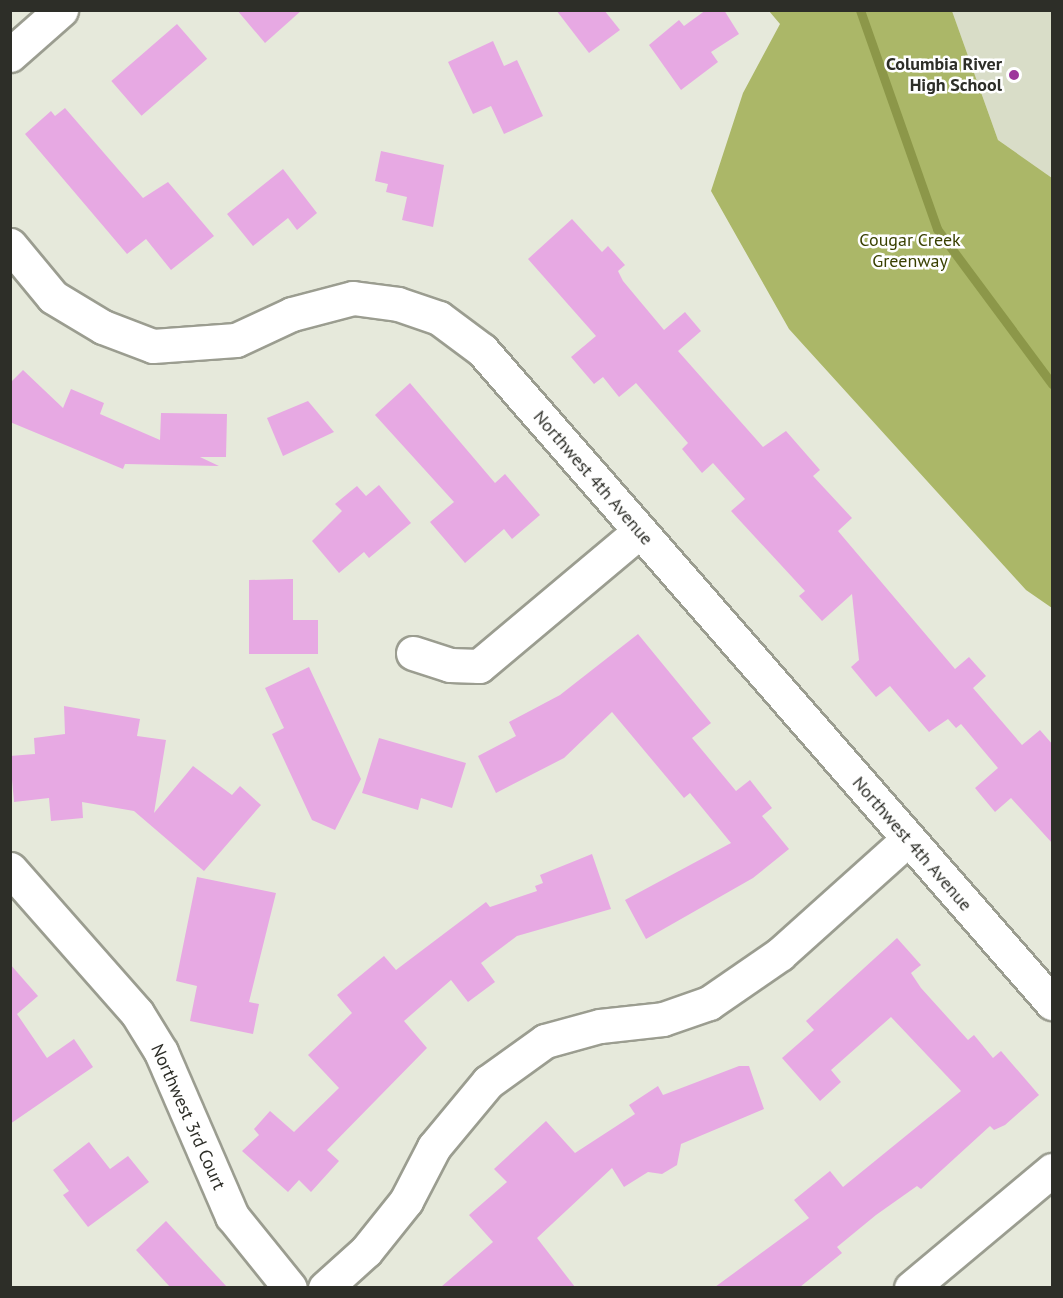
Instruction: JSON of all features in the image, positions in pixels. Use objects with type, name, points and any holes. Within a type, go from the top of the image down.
[{"type":"street","points":[[10,55],[61,10]]},
{"type":"street","name":"Northwest 4th Avenue","points":[[10,245],[53,297],[103,327],[153,346],[236,340],[292,314],[353,298],[398,304],[439,318],[482,350],[907,840],[1053,1003]]},
{"type":"street","points":[[413,653],[450,665],[479,666],[640,531]]},
{"type":"street","points":[[325,1287],[366,1251],[406,1200],[434,1147],[488,1082],[545,1041],[600,1026],[663,1019],[709,1003],[780,954],[907,840]]},
{"type":"street","name":"Northwest 3rd Court","points":[[10,869],[137,1013],[161,1052],[232,1216],[290,1287]]},
{"type":"street","points":[[911,1287],[1053,1170]]},
{"type":"shaded area","name":"Columbia River High School","points":[[952,11],[1052,11],[1052,178],[998,140]]},
{"type":"green space","name":"Cougar Creek Greenway","points":[[769,11],[952,11],[998,140],[1052,178],[1052,608],[1026,590],[789,329],[711,191],[743,93],[780,24]]},
{"type":"building","points":[[237,10],[302,10],[265,43]]},
{"type":"building","points":[[556,10],[604,10],[620,30],[589,53]]},
{"type":"building","points":[[706,10],[724,10],[739,34],[711,52],[718,62],[681,90],[649,45],[679,20],[684,26]]},
{"type":"building","points":[[177,24],[207,59],[142,116],[111,81]]},
{"type":"building","points":[[493,41],[504,66],[517,60],[543,116],[504,134],[491,106],[473,114],[448,62]]},
{"type":"building","points":[[65,108],[143,198],[168,182],[214,236],[171,270],[146,239],[127,254],[25,134],[51,111],[55,116]]},
{"type":"building","points":[[381,151],[444,165],[433,227],[402,220],[407,197],[386,192],[388,184],[375,181]]},
{"type":"building","points":[[283,169],[317,213],[297,230],[288,218],[253,246],[227,214]]},
{"type":"building","points":[[572,219],[602,252],[608,246],[625,265],[618,271],[623,281],[664,330],[685,312],[701,331],[678,351],[763,447],[786,431],[820,470],[813,476],[852,518],[838,531],[955,669],[969,657],[986,676],[973,688],[1022,745],[1040,730],[1053,745],[1053,844],[1011,798],[995,812],[975,788],[998,768],[961,724],[956,728],[948,719],[929,732],[890,686],[876,697],[851,667],[859,660],[852,594],[822,621],[799,596],[805,591],[731,511],[745,499],[713,463],[702,473],[682,449],[688,443],[636,383],[619,397],[603,377],[594,384],[571,357],[596,336],[528,259]]},
{"type":"building","points":[[23,370],[63,408],[71,389],[104,403],[100,414],[160,440],[161,413],[227,414],[226,457],[200,457],[219,466],[125,464],[123,469],[10,422],[10,383]]},
{"type":"building","points":[[410,383],[495,483],[505,474],[540,515],[512,539],[504,529],[465,563],[430,522],[454,502],[375,415]]},
{"type":"building","points":[[308,401],[334,432],[283,456],[267,418]]},
{"type":"building","points":[[379,485],[411,523],[369,558],[364,552],[339,573],[312,541],[342,511],[335,504],[357,486],[366,496]]},
{"type":"building","points":[[293,579],[293,620],[318,620],[318,654],[249,654],[249,580]]},
{"type":"building","points":[[638,634],[711,723],[692,738],[736,791],[750,780],[772,808],[762,816],[789,849],[753,878],[646,939],[625,900],[731,843],[690,793],[684,798],[612,712],[564,758],[496,793],[478,756],[516,736],[509,722],[560,695]]},
{"type":"building","points":[[309,667],[361,779],[335,830],[312,820],[272,734],[284,728],[265,688]]},
{"type":"building","points":[[64,706],[140,719],[137,736],[166,740],[154,813],[193,766],[232,795],[240,786],[261,805],[204,871],[134,811],[82,802],[83,818],[51,821],[49,798],[14,802],[10,756],[35,754],[34,738],[65,734]]},
{"type":"building","points":[[379,738],[466,763],[452,808],[421,798],[418,810],[362,793]]},
{"type":"building","points":[[592,854],[611,909],[517,936],[481,963],[495,982],[468,1002],[451,980],[404,1021],[427,1048],[327,1150],[339,1161],[311,1192],[299,1180],[288,1192],[242,1151],[259,1135],[254,1129],[270,1111],[294,1132],[339,1088],[308,1055],[352,1013],[337,995],[384,956],[396,970],[486,902],[490,907],[537,891],[535,886],[543,883],[540,875]]},
{"type":"building","points":[[197,877],[276,893],[249,1002],[259,1004],[253,1034],[190,1021],[197,986],[176,981]]},
{"type":"building","points":[[897,938],[921,965],[911,973],[921,988],[968,1040],[974,1035],[993,1058],[1001,1051],[1039,1095],[1005,1125],[994,1130],[990,1126],[921,1189],[917,1186],[876,1215],[837,1247],[842,1253],[800,1287],[715,1287],[809,1218],[794,1200],[830,1171],[843,1187],[961,1091],[891,1017],[831,1070],[841,1082],[820,1101],[782,1058],[814,1030],[806,1021]]},
{"type":"building","points":[[10,964],[38,996],[17,1014],[47,1058],[74,1039],[93,1067],[10,1124]]},
{"type":"building","points":[[739,1066],[749,1066],[764,1109],[681,1144],[677,1165],[662,1174],[648,1172],[624,1187],[612,1168],[537,1238],[575,1287],[441,1287],[493,1242],[469,1215],[507,1182],[494,1169],[546,1121],[575,1153],[635,1114],[629,1105],[658,1086],[663,1095]]},
{"type":"building","points":[[89,1142],[110,1169],[128,1156],[149,1182],[88,1227],[63,1195],[69,1191],[53,1170]]},
{"type":"building","points":[[166,1221],[227,1287],[170,1287],[136,1250]]},
{"type":"waterway","points":[[860,10],[937,229],[1052,384]]},
{"type":"place","name":"Columbia River High School","points":[[1014,75]]}]
